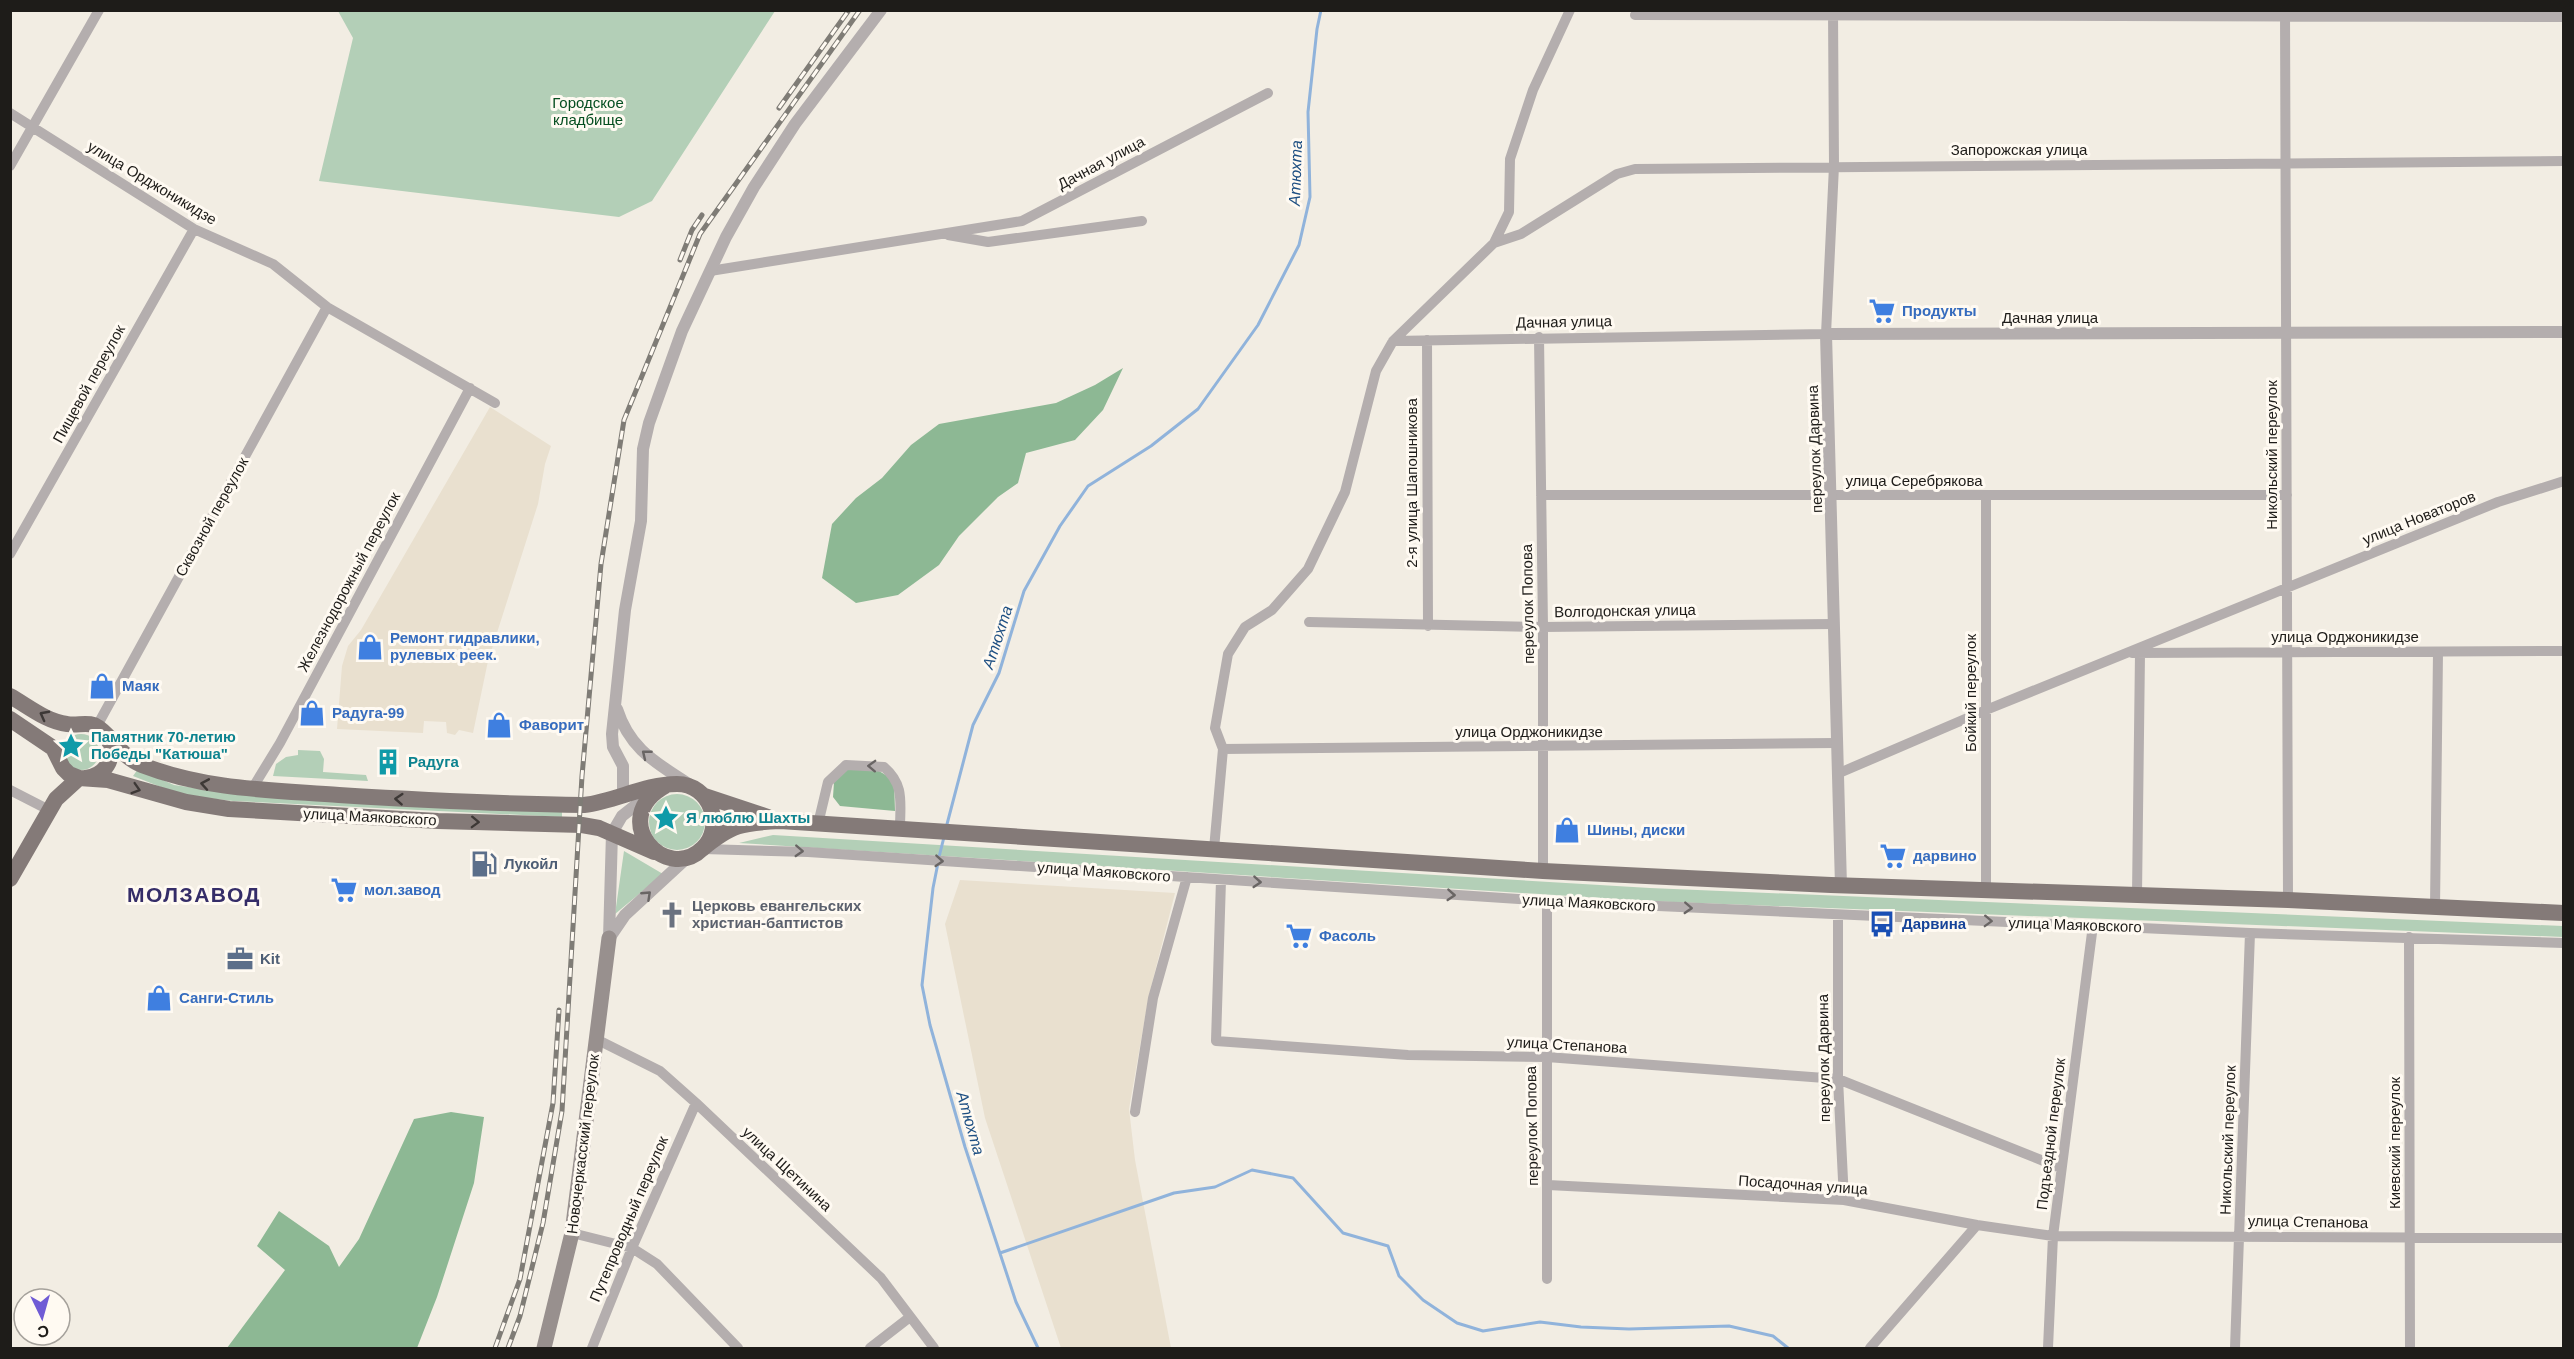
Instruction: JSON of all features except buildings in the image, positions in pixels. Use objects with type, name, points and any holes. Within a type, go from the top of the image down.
[{"type":"main road","points":[[10,696],[50,719],[68,725],[89,725]]},
{"type":"main road","points":[[10,719],[53,748],[59,762],[69,774],[79,778],[88,778],[104,770],[111,755],[109,740]]},
{"type":"main road","points":[[53,805],[60,781],[57,753],[60,738],[66,730],[89,725]]},
{"type":"main road","name":"улица Маяковского","points":[[89,725],[127,757],[141,764],[192,781],[252,789],[429,801],[584,805],[605,803],[643,789],[658,789]]},
{"type":"main road","points":[[10,879],[53,805],[79,778]]},
{"type":"main road","name":"улица Маяковского","points":[[79,778],[108,780],[186,802],[229,809],[438,821],[582,825],[599,828],[660,855]]},
{"type":"main road","points":[[679,784],[699,792],[712,808],[714,824],[710,837],[696,852],[674,858],[660,855],[648,846],[641,834],[639,819],[643,804],[658,789],[679,784]]},
{"type":"main road","name":"улица Маяковского","points":[[699,792],[717,802],[780,821]]},
{"type":"main road","name":"улица Маяковского","points":[[696,852],[728,828],[745,823],[780,821],[1543,871],[1986,892],[2288,900],[2564,913]]},
{"type":"main road","name":"Новочеркасский переулок","points":[[544,1348],[572,1233],[609,938]]},
{"type":"street","points":[[10,166],[99,10]]},
{"type":"street","points":[[623,796],[624,766],[614,747],[612,734],[625,610],[641,521],[643,449],[649,423],[682,331],[754,187],[789,133],[881,10]]},
{"type":"street","points":[[1214,849],[1223,749],[1215,728],[1228,654],[1245,627],[1272,610],[1308,569],[1345,492],[1376,371],[1393,341],[1494,243],[1509,212],[1510,159],[1533,90],[1570,10]]},
{"type":"street","name":"переулок Дарвина","points":[[1833,13],[1833,166],[1826,334],[1832,496],[1835,743],[1841,886]]},
{"type":"street","name":"Никольский переулок","points":[[2285,14],[2288,900]]},
{"type":"street","points":[[1635,15],[2457,14],[2564,17]]},
{"type":"street","name":"Дачная улица","points":[[710,271],[1022,221],[1268,93]]},
{"type":"street","name":"улица Орджоникидзе","points":[[10,113],[194,229],[273,264],[327,307],[495,403]]},
{"type":"street","name":"Запорожская улица","points":[[1494,243],[1521,234],[1617,174],[1635,169],[2564,161]]},
{"type":"street","name":"Дачная улица","points":[[939,233],[988,242],[1142,221]]},
{"type":"street","name":"Пищевой переулок","points":[[10,554],[194,229]]},
{"type":"street","name":"Сквозной переулок","points":[[89,725],[327,307]]},
{"type":"street","name":"Дачная улица","points":[[1393,341],[1826,334],[2564,332]]},
{"type":"street","name":"переулок Попова","points":[[1539,337],[1544,747],[1543,871]]},
{"type":"street","name":"2-я улица Шапошникова","points":[[1427,340],[1428,626]]},
{"type":"street","name":"Железнодорожный переулок","points":[[252,789],[280,743],[470,388]]},
{"type":"street","name":"улица Новаторов","points":[[2288,587],[2498,502],[2564,481]]},
{"type":"street","name":"улица Серебрякова","points":[[1541,495],[2288,495]]},
{"type":"street","name":"Бойкий переулок","points":[[1986,495],[1986,892]]},
{"type":"street","name":"улица Орджоникидзе","points":[[1837,774],[1986,710],[2288,587]]},
{"type":"street","name":"Волгодонская улица","points":[[1309,622],[1543,627],[1834,624]]},
{"type":"street","name":"улица Орджоникидзе","points":[[2126,653],[2564,651]]},
{"type":"street","points":[[2435,908],[2438,652]]},
{"type":"street","points":[[2137,895],[2140,653]]},
{"type":"street","points":[[615,704],[629,738],[643,753],[699,792]]},
{"type":"street","name":"улица Орджоникидзе","points":[[1223,749],[1835,743]]},
{"type":"street","points":[[818,824],[828,782],[846,765],[884,767],[897,778],[906,829]]},
{"type":"street","points":[[609,938],[612,833],[622,816],[634,804],[658,789]]},
{"type":"street","points":[[10,790],[53,805]]},
{"type":"street","name":"улица Маяковского","points":[[696,852],[741,848],[1547,901],[2250,933],[2564,943]]},
{"type":"street","points":[[609,938],[625,915],[696,852]]},
{"type":"street","points":[[1135,1112],[1153,998],[1187,877]]},
{"type":"street","name":"улица Степанова","points":[[1221,880],[1216,1041],[1408,1055],[1547,1057],[1838,1079],[2061,1168]]},
{"type":"street","name":"переулок Попова","points":[[1547,901],[1547,1279]]},
{"type":"street","name":"переулок Дарвина","points":[[1838,915],[1838,1079],[1844,1200]]},
{"type":"street","name":"Подъездной переулок","points":[[2048,1348],[2053,1236],[2093,925]]},
{"type":"street","name":"Никольский переулок","points":[[2235,1348],[2250,933]]},
{"type":"street","name":"Киевский переулок","points":[[2409,937],[2410,1348]]},
{"type":"street","name":"улица Щетинина","points":[[596,1039],[660,1071],[696,1103],[881,1278],[934,1348]]},
{"type":"street","name":"Путепроводный переулок","points":[[592,1348],[632,1248],[696,1103]]},
{"type":"street","name":"Посадочная улица","points":[[1548,1185],[1844,1200],[1977,1225],[2053,1236]]},
{"type":"street","points":[[1870,1348],[1977,1225]]},
{"type":"street","points":[[572,1233],[632,1248],[657,1264],[738,1348]]},
{"type":"street","name":"улица Степанова","points":[[2053,1236],[2564,1238]]},
{"type":"street","points":[[870,1348],[910,1317]]},
{"type":"shaded area","points":[[490,407],[551,446],[545,464],[538,504],[488,661],[473,733],[459,730],[455,735],[447,733],[446,722],[424,721],[423,733],[337,729],[342,666],[348,646],[361,630]]},
{"type":"shaded area","points":[[960,880],[1175,893],[1149,995],[1129,1109],[1135,1160],[1171,1348],[1061,1348],[985,1118],[945,924]]},
{"type":"green space","name":"Городское кладбище","points":[[775,10],[652,201],[619,217],[319,181],[353,38],[338,11]]},
{"type":"green space","points":[[1123,368],[1103,410],[1075,440],[1026,453],[1018,483],[998,497],[959,536],[939,565],[898,595],[856,603],[822,578],[832,524],[856,498],[882,478],[911,445],[939,424],[1056,403],[1095,385]]},
{"type":"green space","points":[[81,734],[94,739],[99,752],[94,765],[81,770],[68,765],[63,752],[68,739]]},
{"type":"green space","points":[[298,750],[320,751],[324,759],[323,772],[366,775],[368,781],[273,776],[276,764],[286,757],[298,755]]},
{"type":"green space","points":[[138,769],[174,785],[237,794],[562,811],[562,817],[233,801],[181,795],[133,776]]},
{"type":"green space","points":[[848,769],[879,771],[894,780],[895,811],[840,806],[833,797],[834,782]]},
{"type":"green space","points":[[671,794],[683,794],[693,798],[701,806],[705,822],[701,838],[693,846],[683,850],[671,850],[661,846],[653,838],[649,828],[649,816],[653,806],[661,798]]},
{"type":"green space","points":[[773,835],[1650,888],[2563,926],[2563,937],[1648,901],[739,843]]},
{"type":"green space","points":[[624,851],[663,874],[615,914]]},
{"type":"green space","points":[[451,1112],[484,1117],[474,1183],[437,1297],[417,1348],[227,1348],[285,1270],[257,1246],[279,1211],[329,1246],[339,1267],[359,1239],[414,1119]]},
{"type":"waterway","name":"Атюхта","points":[[946,828],[973,725],[999,673],[1024,591],[1060,526],[1088,486],[1151,446],[1198,409],[1258,325],[1299,245],[1310,197],[1308,112],[1321,10]]},
{"type":"waterway","name":"Атюхта","points":[[939,857],[944,837]]},
{"type":"waterway","name":"Атюхта","points":[[938,863],[922,985],[930,1025],[965,1147],[1016,1302],[1038,1348]]},
{"type":"waterway","points":[[1000,1253],[1174,1193],[1215,1187],[1252,1170],[1293,1178],[1343,1233],[1388,1246],[1399,1276],[1423,1300],[1457,1323],[1483,1331],[1540,1322],[1629,1329],[1729,1326],[1773,1336],[1788,1348]]},
{"type":"railway","points":[[779,108],[849,10]]},
{"type":"railway","points":[[508,1348],[520,1316],[543,1223],[562,1111],[582,776],[601,564],[624,420],[700,234],[860,10]]},
{"type":"railway","points":[[680,260],[692,230],[702,215]]},
{"type":"railway","points":[[495,1348],[520,1279],[553,1103],[559,1010]]},
{"type":"place","name":"Продукты","points":[[1882,311]]},
{"type":"place","name":"Ремонт гидравлики, рулевых реек.","points":[[370,647]]},
{"type":"place","name":"Маяк","points":[[102,686]]},
{"type":"place","name":"Радуга-99","points":[[312,713]]},
{"type":"place","name":"Фаворит","points":[[499,725]]},
{"type":"place","name":"Памятник 70-летию Победы \"Катюша\"","points":[[71,746]]},
{"type":"place","name":"Радуга","points":[[388,762]]},
{"type":"place","name":"Я люблю Шахты","points":[[666,818]]},
{"type":"place","name":"Шины, диски","points":[[1567,830]]},
{"type":"place","name":"дарвино","points":[[1893,856]]},
{"type":"place","name":"Лукойл","points":[[484,864]]},
{"type":"place","name":"мол.завод","points":[[344,890]]},
{"type":"place","name":"Церковь евангельских христиан-баптистов","points":[[672,915]]},
{"type":"place","name":"Дарвина","points":[[1882,924]]},
{"type":"place","name":"Фасоль","points":[[1299,936]]},
{"type":"place","name":"Kit","points":[[240,959]]},
{"type":"place","name":"Санги-Стиль","points":[[159,998]]},
{"type":"district","name":"МОЛЗАВОД","points":[[194,895]]}]
